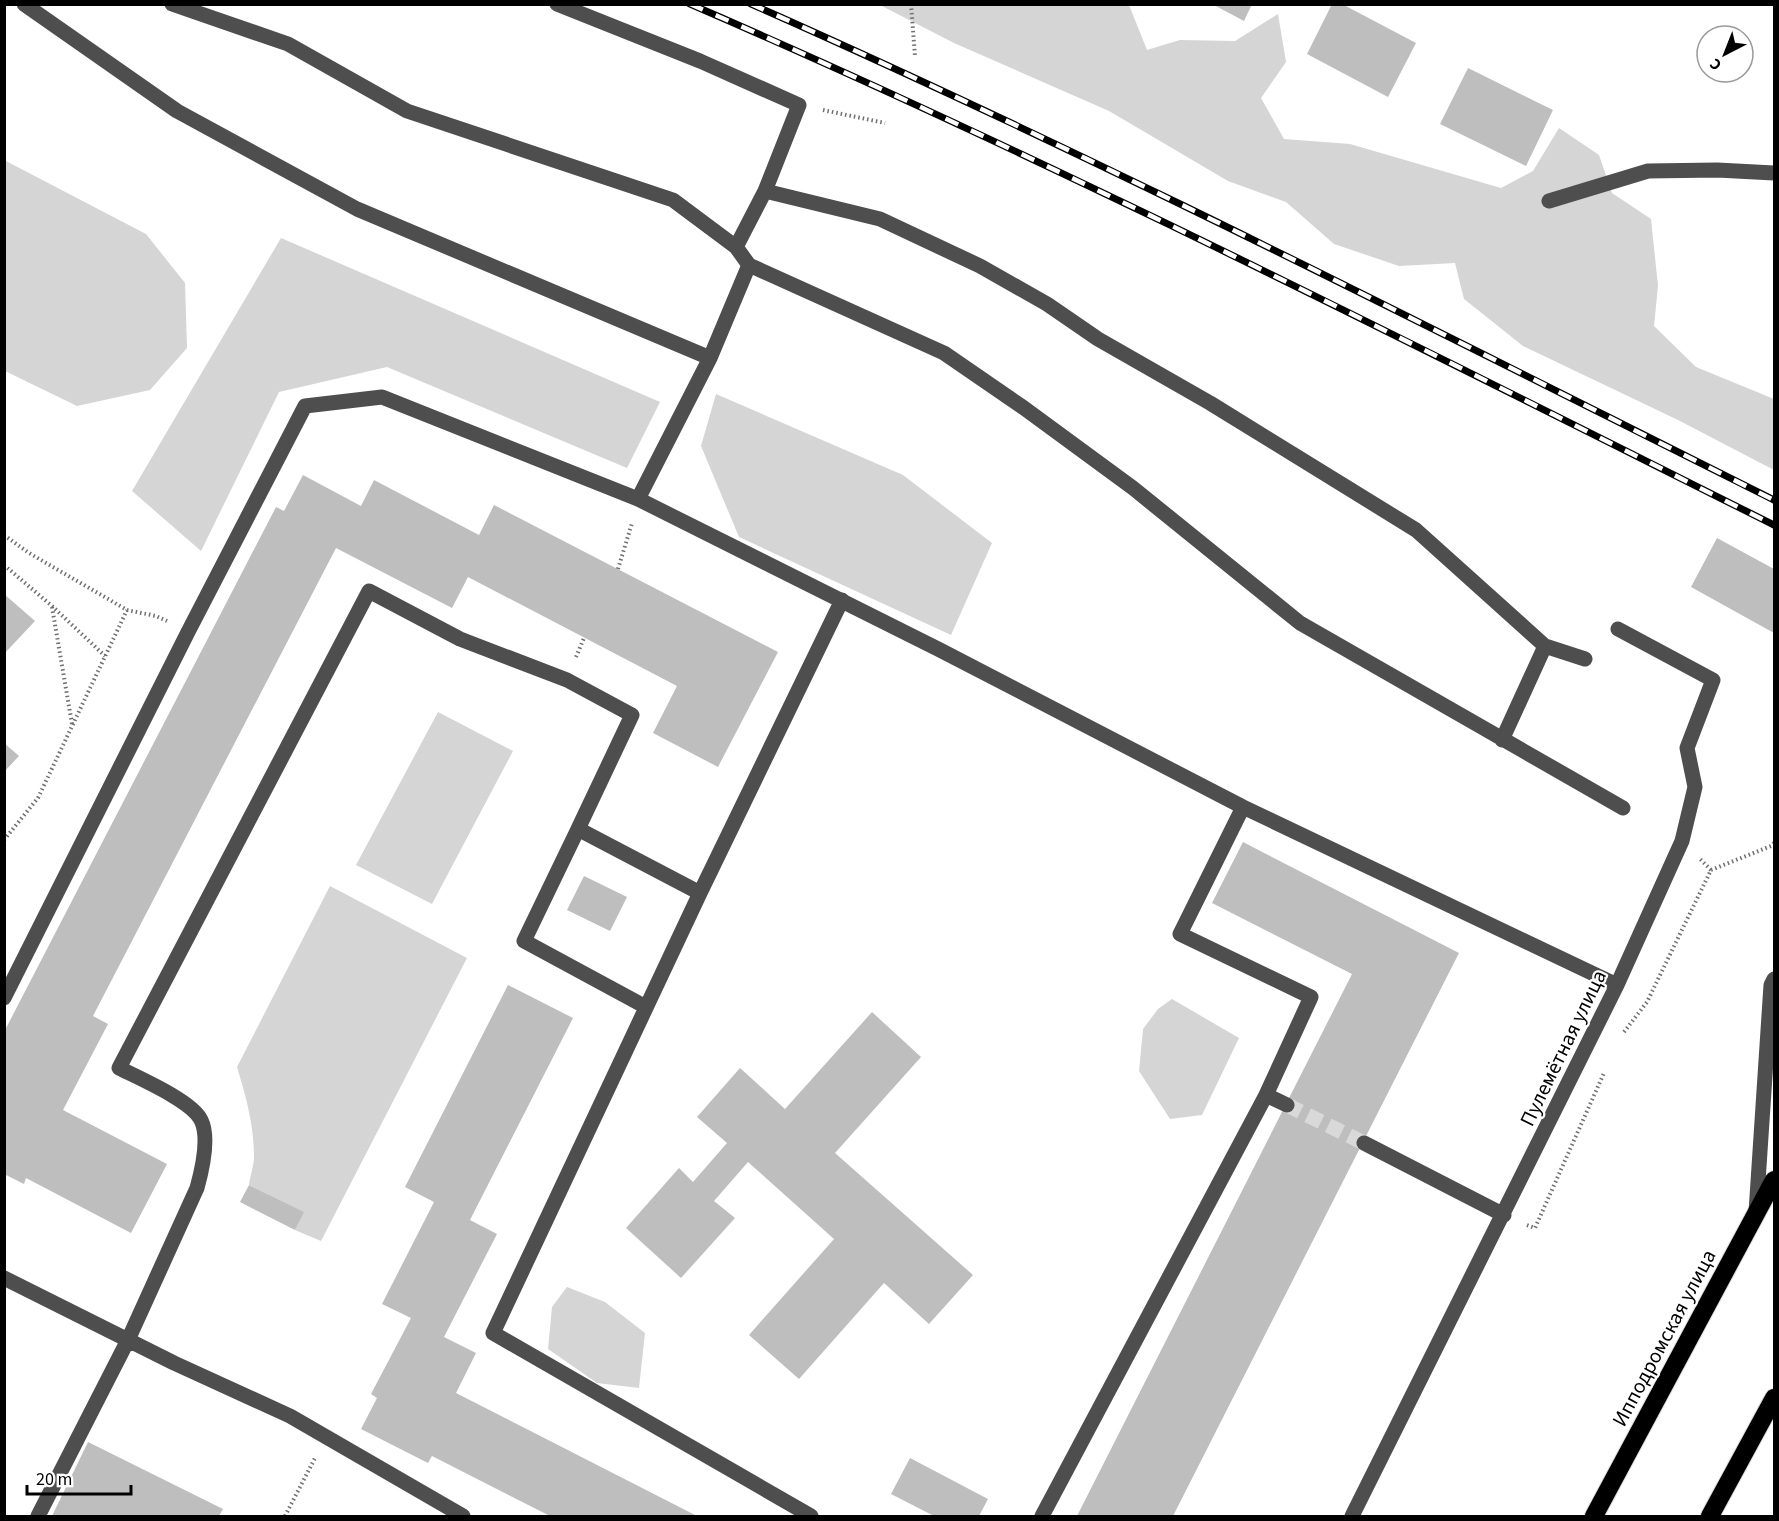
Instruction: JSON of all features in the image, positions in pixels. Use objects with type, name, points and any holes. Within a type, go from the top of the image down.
[{"type":"highway","name":"Ипподромская улица","points":[[1594,1516],[1774,1180]]},
{"type":"highway","points":[[1710,1516],[1774,1398]]},
{"type":"street","points":[[24,4],[177,111],[357,209],[710,358]]},
{"type":"street","points":[[172,4],[288,44],[407,111],[673,200],[736,247],[750,265],[944,353],[1133,488],[1300,623],[1623,808]]},
{"type":"street","points":[[556,4],[700,61],[799,105],[765,191],[736,247]]},
{"type":"street","points":[[1549,201],[1648,171],[1717,170],[1774,173]]},
{"type":"street","points":[[765,191],[880,219],[980,266],[1037,299],[1098,339],[1210,403],[1416,530],[1545,646],[1585,659]]},
{"type":"street","points":[[638,499],[710,358],[750,265]]},
{"type":"street","points":[[4,998],[188,632],[305,406],[382,397],[638,499],[842,600],[1243,807],[1617,985]]},
{"type":"street","points":[[38,1516],[128,1340],[197,1188],[204,1164],[204,1134],[201,1120],[185,1103],[119,1068],[369,591],[460,639],[567,680],[632,715],[524,942],[646,1007]]},
{"type":"street","points":[[811,1516],[493,1333],[700,893],[842,600]]},
{"type":"street","name":"Пулемётная улица","points":[[1352,1516],[1617,985],[1682,841],[1695,787],[1687,748],[1713,680],[1618,629]]},
{"type":"street","points":[[1502,740],[1545,646]]},
{"type":"street","points":[[1042,1516],[1266,1095],[1311,997],[1180,934],[1243,807]]},
{"type":"street","points":[[578,829],[700,893]]},
{"type":"street","points":[[1756,1214],[1771,985],[1774,979]]},
{"type":"street","points":[[1266,1095],[1287,1105]]},
{"type":"street","points":[[1364,1143],[1504,1215]]},
{"type":"street","points":[[4,1278],[128,1340],[290,1416],[463,1516]]},
{"type":"path","points":[[911,4],[915,56]]},
{"type":"path","points":[[799,105],[885,123]]},
{"type":"path","points":[[618,569],[638,499]]},
{"type":"path","points":[[4,535],[127,610],[156,616],[188,632]]},
{"type":"path","points":[[4,565],[105,656]]},
{"type":"path","points":[[52,606],[72,725]]},
{"type":"path","points":[[4,840],[38,798],[127,610]]},
{"type":"path","points":[[1682,841],[1711,870]]},
{"type":"path","points":[[1621,1036],[1647,1002],[1711,870],[1774,843]]},
{"type":"path","points":[[1534,1228],[1607,1068]]},
{"type":"path","points":[[285,1516],[325,1438]]},
{"type":"shaded area","points":[[880,5],[1129,5],[1147,50],[1180,40],[1235,41],[1278,14],[1286,62],[1261,98],[1284,139],[1350,144],[1501,188],[1533,171],[1559,128],[1599,155],[1612,193],[1651,219],[1658,286],[1654,326],[1696,367],[1774,399],[1774,470],[1678,420],[1523,346],[1464,299],[1455,263],[1399,266],[1334,244],[1286,202],[1228,181],[1109,111],[954,43]]},
{"type":"shaded area","points":[[4,160],[146,234],[185,283],[187,348],[150,390],[77,406],[5,371]]},
{"type":"shaded area","points":[[281,238],[660,402],[627,468],[387,367],[279,392],[201,551],[132,491]]},
{"type":"shaded area","points":[[716,394],[903,475],[992,543],[951,635],[739,537],[701,446]]},
{"type":"shaded area","points":[[438,712],[513,751],[432,904],[356,865]]},
{"type":"shaded area","points":[[330,886],[467,958],[321,1241],[295,1230],[303,1212],[249,1185],[254,1160],[253,1134],[237,1067]]},
{"type":"shaded area","points":[[1172,999],[1239,1038],[1202,1115],[1170,1119],[1139,1071],[1143,1029],[1158,1009]]},
{"type":"shaded area","points":[[567,1287],[605,1302],[645,1333],[639,1388],[597,1383],[548,1349],[552,1307]]},
{"type":"building","points":[[1212,4],[1252,4],[1244,21]]},
{"type":"building","points":[[1332,4],[1342,4],[1416,43],[1388,97],[1307,54]]},
{"type":"building","points":[[1468,68],[1553,110],[1526,166],[1440,124]]},
{"type":"building","points":[[303,475],[361,506],[374,480],[479,535],[494,505],[778,652],[718,767],[653,733],[677,686],[468,577],[452,608],[336,548],[93,1016],[108,1024],[63,1110],[167,1164],[131,1233],[26,1178],[24,1184],[4,1174],[4,1032],[276,507],[284,511]]},
{"type":"building","points":[[1717,538],[1774,569],[1774,633],[1691,587]]},
{"type":"building","points":[[4,594],[35,621],[4,654]]},
{"type":"building","points":[[4,743],[19,756],[4,772]]},
{"type":"building","points":[[1243,842],[1459,953],[1173,1516],[1077,1516],[1352,974],[1212,903]]},
{"type":"building","points":[[584,876],[627,897],[610,931],[567,910]]},
{"type":"building","points":[[508,985],[573,1018],[470,1220],[497,1234],[444,1337],[476,1353],[456,1393],[697,1516],[550,1516],[432,1456],[428,1463],[361,1429],[377,1398],[371,1394],[411,1318],[382,1304],[434,1202],[405,1187]]},
{"type":"building","points":[[872,1012],[921,1057],[835,1153],[973,1275],[929,1324],[884,1283],[799,1379],[749,1335],[834,1239],[748,1162],[714,1201],[735,1218],[681,1278],[626,1228],[679,1168],[693,1182],[727,1143],[697,1117],[740,1068],[785,1109]]},
{"type":"building","points":[[249,1185],[304,1212],[295,1230],[240,1202]]},
{"type":"building","points":[[88,1442],[223,1509],[219,1516],[52,1516]]},
{"type":"building","points":[[910,1458],[988,1499],[979,1516],[934,1516],[891,1494]]},
{"type":"tunnel","points":[[1287,1105],[1364,1143]]},
{"type":"railway","points":[[690,4],[964,127],[1236,257],[1774,525]]},
{"type":"railway","points":[[751,4],[881,62],[1138,184],[1774,500]]}]
